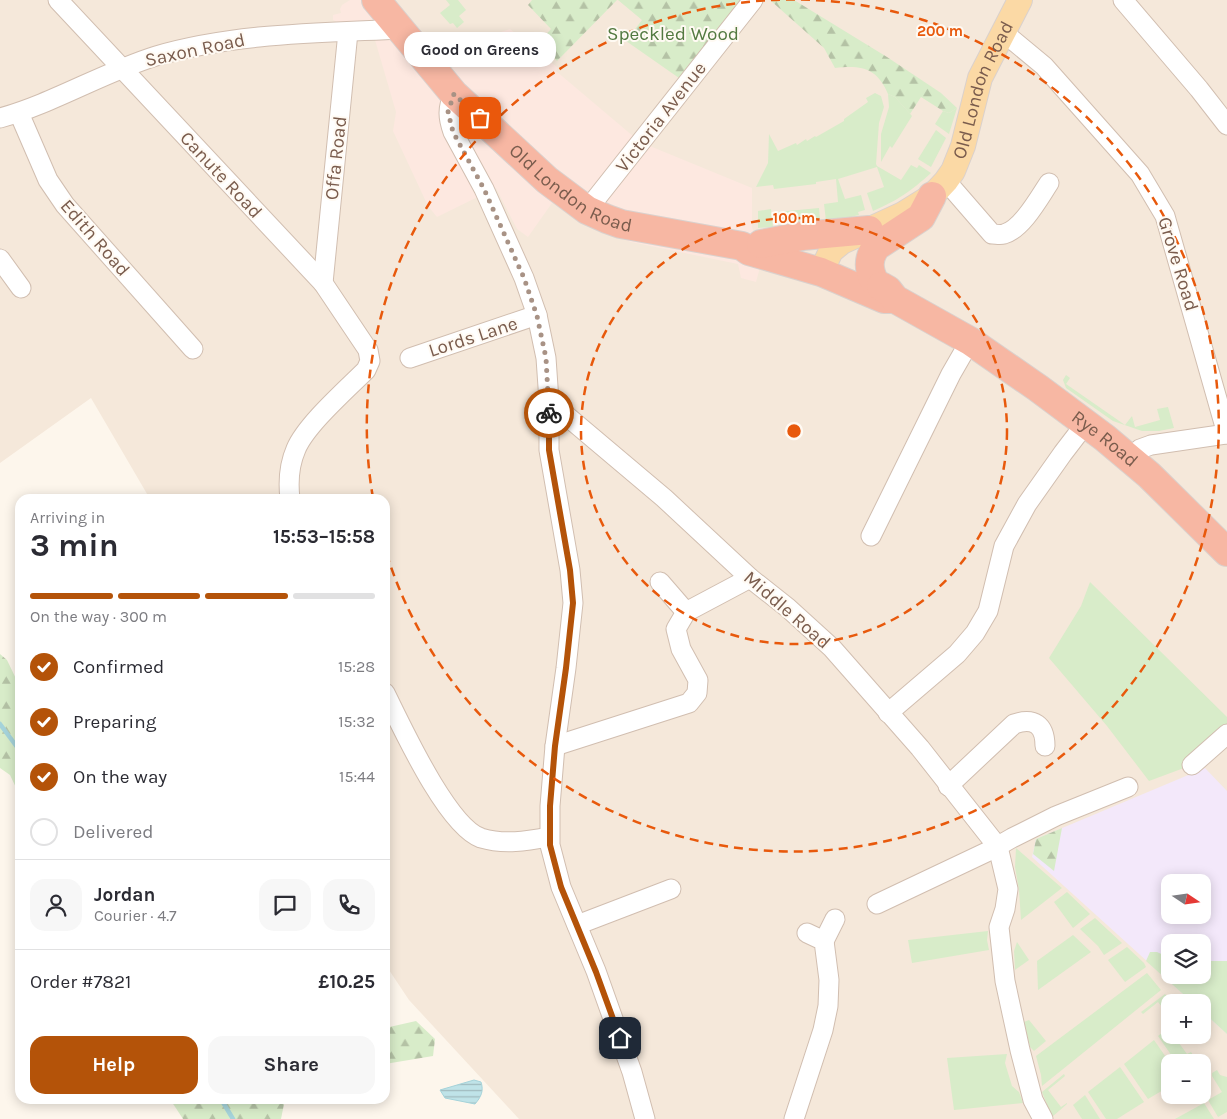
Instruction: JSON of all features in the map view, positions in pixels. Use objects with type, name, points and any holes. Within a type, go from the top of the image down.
[{"type":"highway","name":"Old London Road","points":[[376,0],[454,94],[547,180],[587,210],[621,224],[751,245],[823,267]]},
{"type":"highway","points":[[886,291],[871,275],[869,263],[872,252],[877,246],[921,217],[939,189]]},
{"type":"highway","points":[[751,245],[802,236],[869,230]]},
{"type":"highway","name":"Rye Road","points":[[823,267],[886,291],[970,341],[1038,388],[1130,458],[1227,552]]},
{"type":"main road","name":"Old London Road","points":[[823,267],[831,251],[842,242],[898,217],[939,189],[954,172],[963,146],[980,78],[1020,0]]},
{"type":"street","name":"Canute Road","points":[[58,0],[324,283],[368,350],[370,361],[366,370],[312,424],[296,448],[289,472],[290,494]]},
{"type":"street","name":"Victoria Avenue","points":[[587,210],[753,0]]},
{"type":"street","points":[[1124,0],[1227,125]]},
{"type":"street","name":"Saxon Road","points":[[0,118],[19,112],[121,68],[156,56],[210,43],[247,38],[401,29]]},
{"type":"street","name":"Offa Road","points":[[324,283],[348,32]]},
{"type":"street","name":"Grove Road","points":[[1003,32],[1044,66],[1140,174],[1165,216],[1227,434]]},
{"type":"street","points":[[454,94],[448,112],[453,132],[484,189],[524,278],[537,316],[546,358],[549,401],[549,450],[570,570],[573,603],[555,746],[550,806],[550,837],[561,887],[650,1118]]},
{"type":"street","name":"Edith Road","points":[[19,112],[48,180],[65,205],[194,350]]},
{"type":"street","name":"Old London Road","points":[[939,189],[992,234],[1002,235],[1012,231],[1026,217],[1049,183]]},
{"type":"street","points":[[1,265],[21,288]]},
{"type":"street","name":"Lords Lane","points":[[410,358],[537,316]]},
{"type":"street","points":[[871,536],[951,374],[970,341]]},
{"type":"street","name":"Middle Road","points":[[549,401],[664,498],[750,578],[788,608],[832,648],[920,748],[948,786],[998,847]]},
{"type":"street","points":[[888,713],[957,654],[975,633],[988,611],[1004,546],[1027,504],[1086,423]]},
{"type":"street","points":[[1130,458],[1140,449],[1151,445],[1227,434]]},
{"type":"street","points":[[555,746],[689,703],[697,692],[698,680],[681,649],[676,628],[686,612],[750,578]]},
{"type":"street","points":[[660,582],[686,612]]},
{"type":"street","points":[[390,703],[437,793],[462,826],[479,837],[499,842],[550,837]]},
{"type":"street","points":[[948,786],[1014,724],[1022,722],[1035,723],[1045,735],[1045,746]]},
{"type":"street","points":[[1192,765],[1227,734]]},
{"type":"street","points":[[876,904],[998,847],[1056,816],[1128,787]]},
{"type":"street","points":[[998,847],[1008,889],[1005,909],[999,927],[1005,981],[1033,1100],[1043,1119]]},
{"type":"street","points":[[577,925],[671,889]]},
{"type":"street","points":[[794,1119],[823,1030],[828,1006],[829,980],[824,941],[835,919]]},
{"type":"street","points":[[807,933],[824,941]]},
{"type":"shaded area","points":[[0,0],[1227,0],[1227,1119],[519,1119],[409,1000],[390,972],[390,494],[147,494],[91,398],[0,463]]},
{"type":"shaded area","points":[[350,0],[391,0],[451,69],[489,36],[510,29],[558,68],[556,71],[640,142],[752,188],[752,227],[762,260],[756,282],[741,278],[738,264],[631,242],[607,234],[578,220],[552,203],[528,237],[517,229],[496,188],[437,217],[428,206],[393,131],[396,112],[375,40],[333,20],[333,15],[341,13],[342,5]]},
{"type":"shaded area","points":[[1205,768],[1227,791],[1227,1034],[1211,1019],[1211,994],[1183,994],[1172,984],[1211,984],[1211,934],[1161,934],[1161,974],[1032,857],[1036,839]]},
{"type":"green space","points":[[446,0],[458,0],[466,10],[459,16],[464,22],[457,28],[453,23],[450,24],[440,13],[450,5]]},
{"type":"green space","name":"Speckled Wood","points":[[532,0],[617,0],[557,61],[539,42],[551,29],[528,5]]},
{"type":"green space","name":"Speckled Wood","points":[[618,0],[743,0],[679,78],[626,41],[642,20]]},
{"type":"green space","points":[[770,0],[794,0],[887,57],[941,93],[957,108],[949,113],[921,97],[910,114],[895,97],[888,94],[879,79],[868,70],[853,67],[835,68],[824,48]]},
{"type":"green space","points":[[875,93],[881,96],[884,107],[879,123],[876,164],[901,180],[911,165],[917,168],[919,165],[931,173],[917,185],[904,195],[873,211],[867,193],[884,187],[877,167],[838,179],[845,199],[861,195],[865,210],[858,212],[859,215],[826,221],[824,204],[838,202],[836,179],[816,182],[816,184],[774,189],[773,185],[756,187],[768,163],[769,134],[778,151],[796,143],[797,145],[806,139],[807,141],[816,137],[844,121],[844,119],[868,102],[866,98]]},
{"type":"green space","points":[[888,94],[895,97],[912,116],[881,162],[881,134],[889,107]]},
{"type":"green space","points":[[957,108],[949,134],[935,124],[943,111],[949,113]]},
{"type":"green space","points":[[936,130],[946,138],[931,167],[918,159]]},
{"type":"green space","points":[[819,208],[820,219],[810,220],[809,224],[789,226],[789,222],[779,223],[777,212]]},
{"type":"green space","points":[[771,209],[773,227],[758,228],[758,211]]},
{"type":"green space","points":[[1066,375],[1070,378],[1066,384],[1125,425],[1132,416],[1135,427],[1160,420],[1157,409],[1168,407],[1174,428],[1159,431],[1142,431],[1113,421],[1066,388],[1063,380]]},
{"type":"green space","points":[[1090,582],[1227,717],[1227,734],[1192,765],[1149,781],[1107,726],[1049,658],[1081,606]]},
{"type":"green space","points":[[0,654],[7,660],[15,677],[15,786],[10,775],[0,768]]},
{"type":"green space","points":[[1062,828],[1054,871],[1033,854],[1036,839]]},
{"type":"green space","points":[[1016,848],[1062,888],[1021,920],[1015,867]]},
{"type":"green space","points":[[1067,892],[1090,914],[1073,928],[1054,902]]},
{"type":"green space","points":[[1095,918],[1122,943],[1104,955],[1098,946],[1080,929]]},
{"type":"green space","points":[[988,931],[989,950],[912,963],[908,940]]},
{"type":"green space","points":[[1073,935],[1091,952],[1038,990],[1037,961]]},
{"type":"green space","points":[[1017,942],[1029,960],[1015,970],[1014,951]]},
{"type":"green space","points":[[1127,947],[1146,967],[1125,982],[1108,960]]},
{"type":"green space","points":[[1150,952],[1161,954],[1161,974],[1146,961]]},
{"type":"green space","points":[[1211,961],[1227,961],[1227,1034],[1211,1019],[1211,994],[1183,994],[1172,984],[1211,984]]},
{"type":"green space","points":[[1147,973],[1161,990],[1042,1086],[1036,1056]]},
{"type":"green space","points":[[1161,997],[1161,1006],[1158,1002],[1143,1014],[1141,1012]]},
{"type":"green space","points":[[1029,1020],[1046,1041],[1034,1051],[1030,1047],[1024,1022]]},
{"type":"green space","points":[[416,1021],[435,1039],[433,1056],[390,1063],[390,1027]]},
{"type":"green space","points":[[1154,1040],[1164,1054],[1161,1054],[1161,1091],[1148,1099],[1124,1064]]},
{"type":"green space","points":[[1164,1044],[1180,1044],[1187,1054],[1170,1054]]},
{"type":"green space","points":[[1007,1054],[1005,1063],[1012,1086],[1019,1092],[1023,1103],[954,1110],[947,1058]]},
{"type":"green space","points":[[1120,1067],[1144,1102],[1117,1119],[1106,1119],[1088,1092]]},
{"type":"green space","points":[[1217,1070],[1220,1075],[1227,1077],[1227,1112],[1218,1117],[1210,1104],[1211,1098],[1222,1092],[1212,1073]]},
{"type":"green space","points":[[1064,1074],[1065,1076],[1048,1090],[1061,1107],[1067,1103],[1052,1117],[1042,1092]]},
{"type":"green space","points":[[1085,1095],[1100,1119],[1082,1119],[1073,1105]]},
{"type":"green space","points":[[173,1104],[284,1104],[281,1119],[183,1119]]},
{"type":"green space","points":[[1205,1104],[1214,1119],[1175,1119]]},
{"type":"water","points":[[474,1080],[481,1082],[482,1088],[475,1104],[445,1098],[440,1090]]},
{"type":"waterway","points":[[0,724],[15,744]]},
{"type":"waterway","points":[[224,1104],[233,1119]]},
{"type":"way so far","points":[[480,118],[454,94],[448,112],[453,132],[484,189],[524,278],[537,316],[546,358],[549,413]]},
{"type":"place","name":"Good on Greens","points":[[480,118]]},
{"type":"route","points":[[549,413],[549,450],[570,570],[573,603],[555,746],[550,806],[550,845],[561,887],[596,972],[620,1038]]}]
